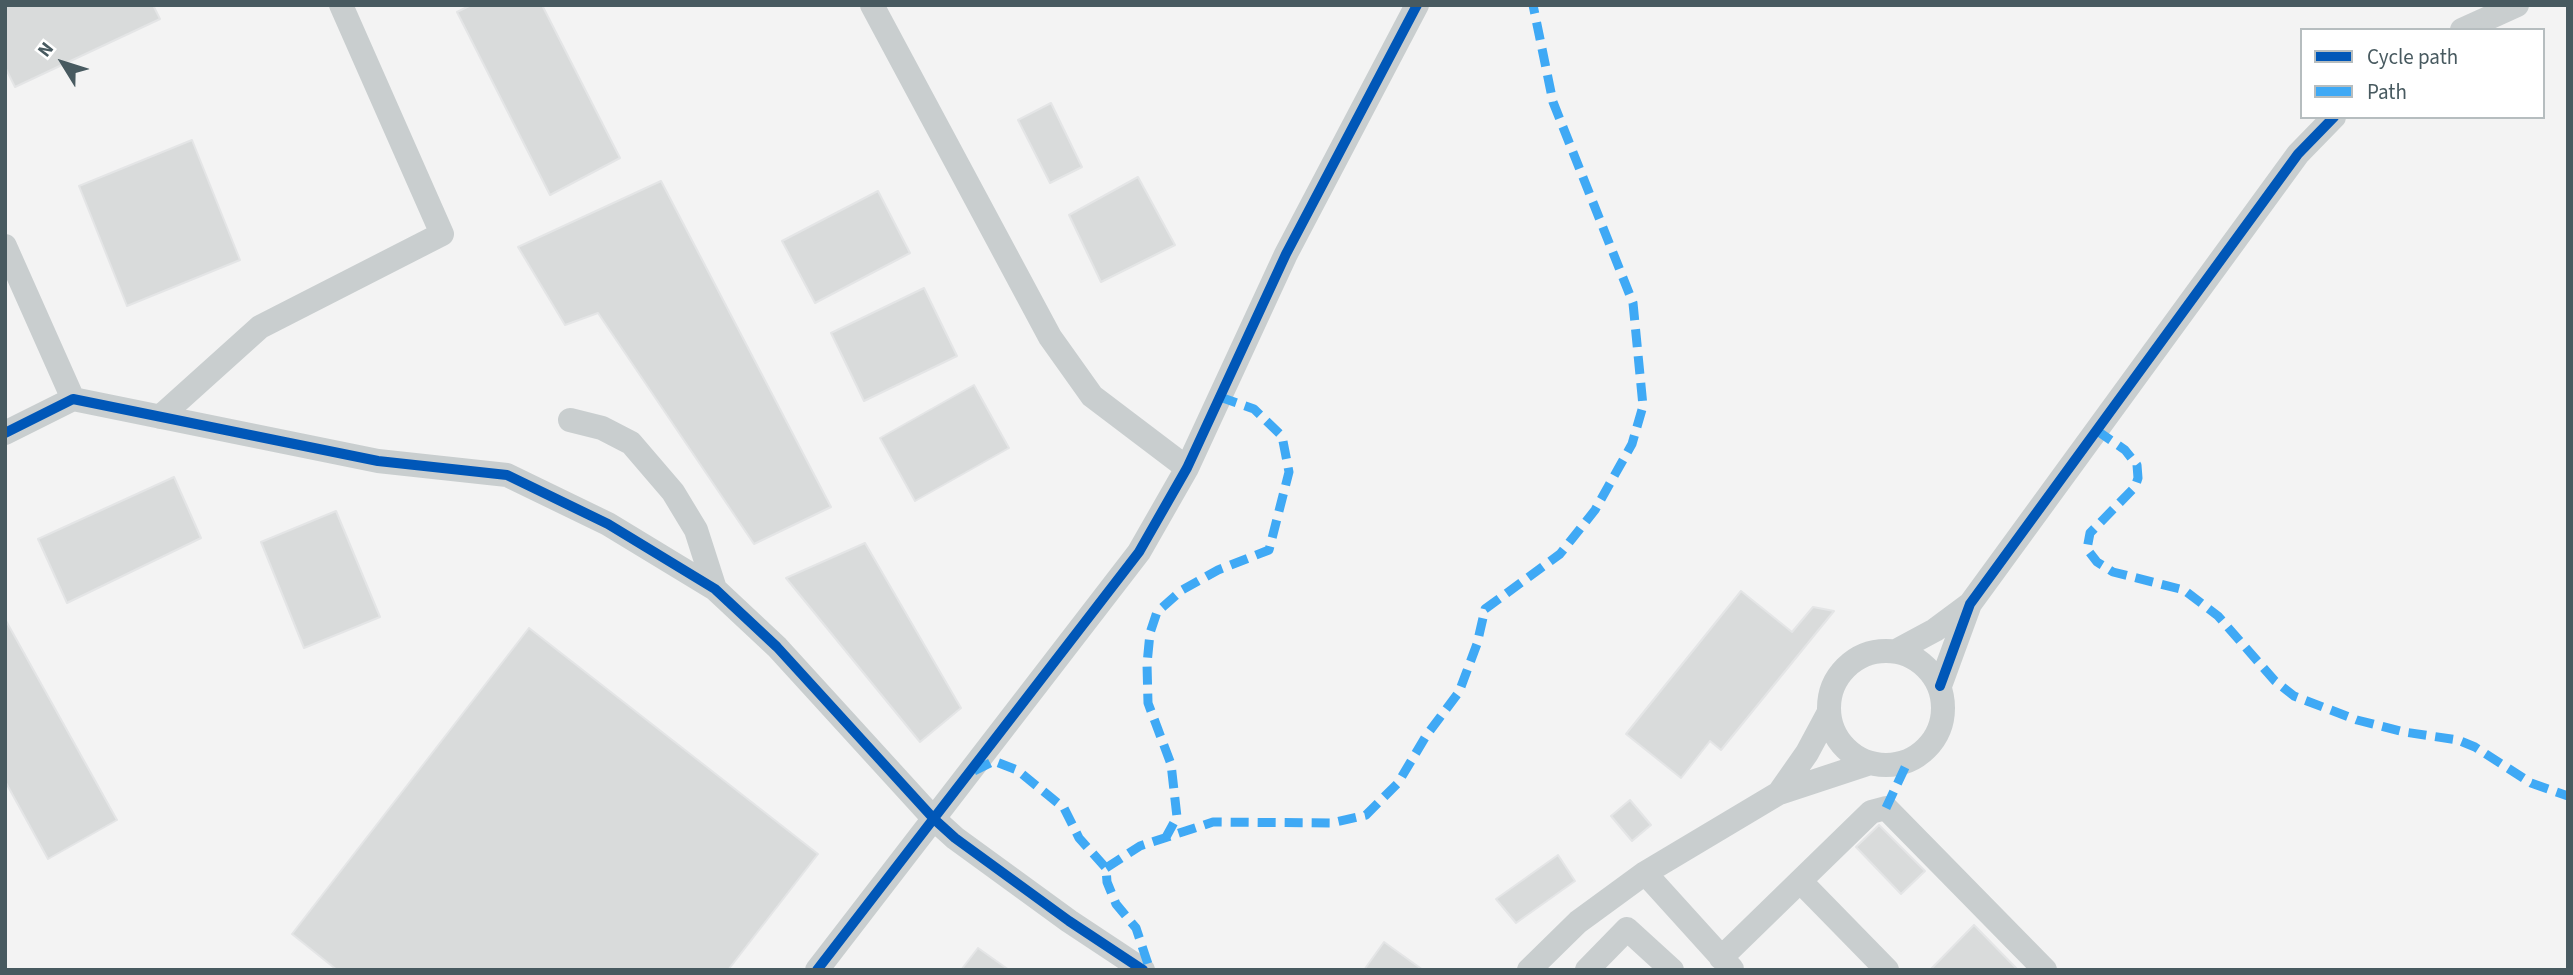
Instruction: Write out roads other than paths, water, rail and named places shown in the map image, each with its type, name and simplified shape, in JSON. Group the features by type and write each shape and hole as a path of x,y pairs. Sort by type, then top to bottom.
{"street":[{"path":"160,417 260,327 442,234 341,5"},
{"path":"872,5 1050,337 1092,397 1187,468"},
{"path":"817,970 1139,552 1187,468 1286,254 1417,5"},
{"path":"2466,28 2517,5"},
{"path":"1940,686 1970,604 2298,154 2332,119"},
{"path":"5,246 73,399"},
{"path":"5,433 73,399 378,461 507,475 608,524 715,589 777,647 934,818 1069,921 1143,970"},
{"path":"570,420 602,428 631,443 656,472 673,492 696,530 715,589"},
{"path":"1896,651 1935,630 1970,604"},
{"path":"1779,793 1807,753 1829,712 1832,692 1841,673 1856,659 1876,652 1896,651 1914,657 1929,670 1940,686 1944,708 1940,729 1927,748 1908,761 1889,765 1870,763 1846,749 1832,725 1829,712"},
{"path":"1529,970 1578,922 1645,873 1779,793 1870,763"},
{"path":"1645,873 1727,964 1801,882 1871,813 1886,808 2045,970"},
{"path":"1801,882 1887,970"},
{"path":"1587,970 1627,929 1672,970"}]}
